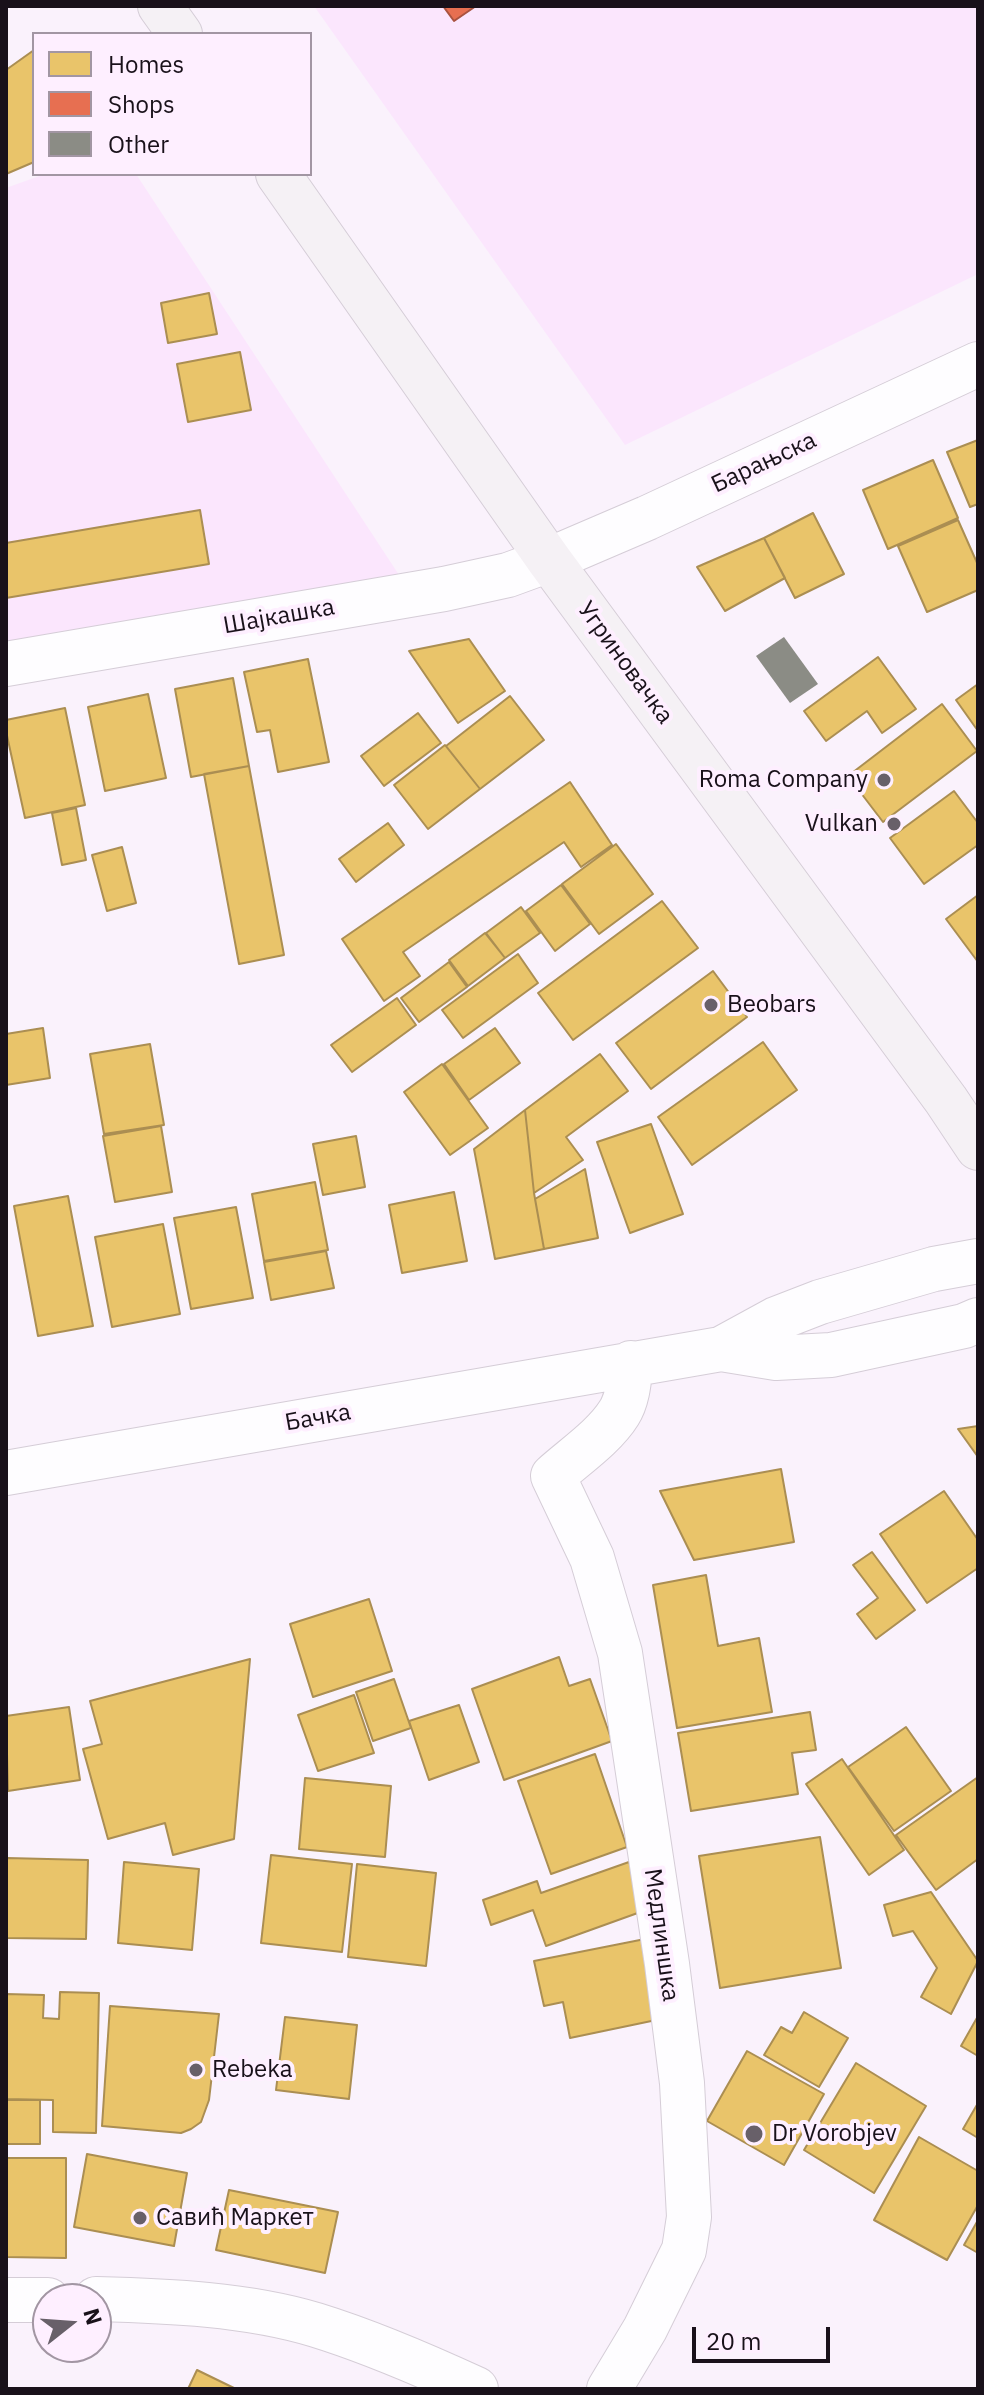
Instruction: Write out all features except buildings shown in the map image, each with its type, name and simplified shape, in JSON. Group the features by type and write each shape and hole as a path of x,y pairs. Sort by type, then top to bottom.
{"main road":[{"path":"160,6 179,32"},
{"name":"Угриновачка","path":"279,176 549,560 946,1100 978,1148"}],"street":[{"name":"Барањска","path":"549,560 647,518 978,364"},
{"name":"Шајкашка","path":"6,664 444,589 508,575 549,560"},
{"name":"Бачка","path":"721,1349 776,1319 820,1302 934,1269 978,1261"},
{"name":"Бачка","path":"6,1473 721,1349 776,1358 831,1355 964,1326 978,1320"},
{"name":"Медлиншка","path":"609,2389 645,2329 684,2250 689,2217 682,2083 620,1653 592,1558 553,1476 608,1427 620,1412 628,1390 631,1363"},
{"path":"6,2300 32,2300"},
{"path":"112,2300 256,2312 315,2325 424,2365 476,2389"}],"shaded area":[{"path":"314,6 978,6 978,274 625,445"},
{"path":"39,176 137,176 401,578 6,650 6,188"}],"place":[{"name":"Roma Company","path":"884,780"},
{"name":"Vulkan","path":"894,824"},
{"name":"Beobars","path":"711,1005"},
{"name":"Rebeka","path":"196,2070"},
{"name":"Dr Vorobjev","path":"754,2134"},
{"name":"Савић Маркет","path":"140,2218"}]}
